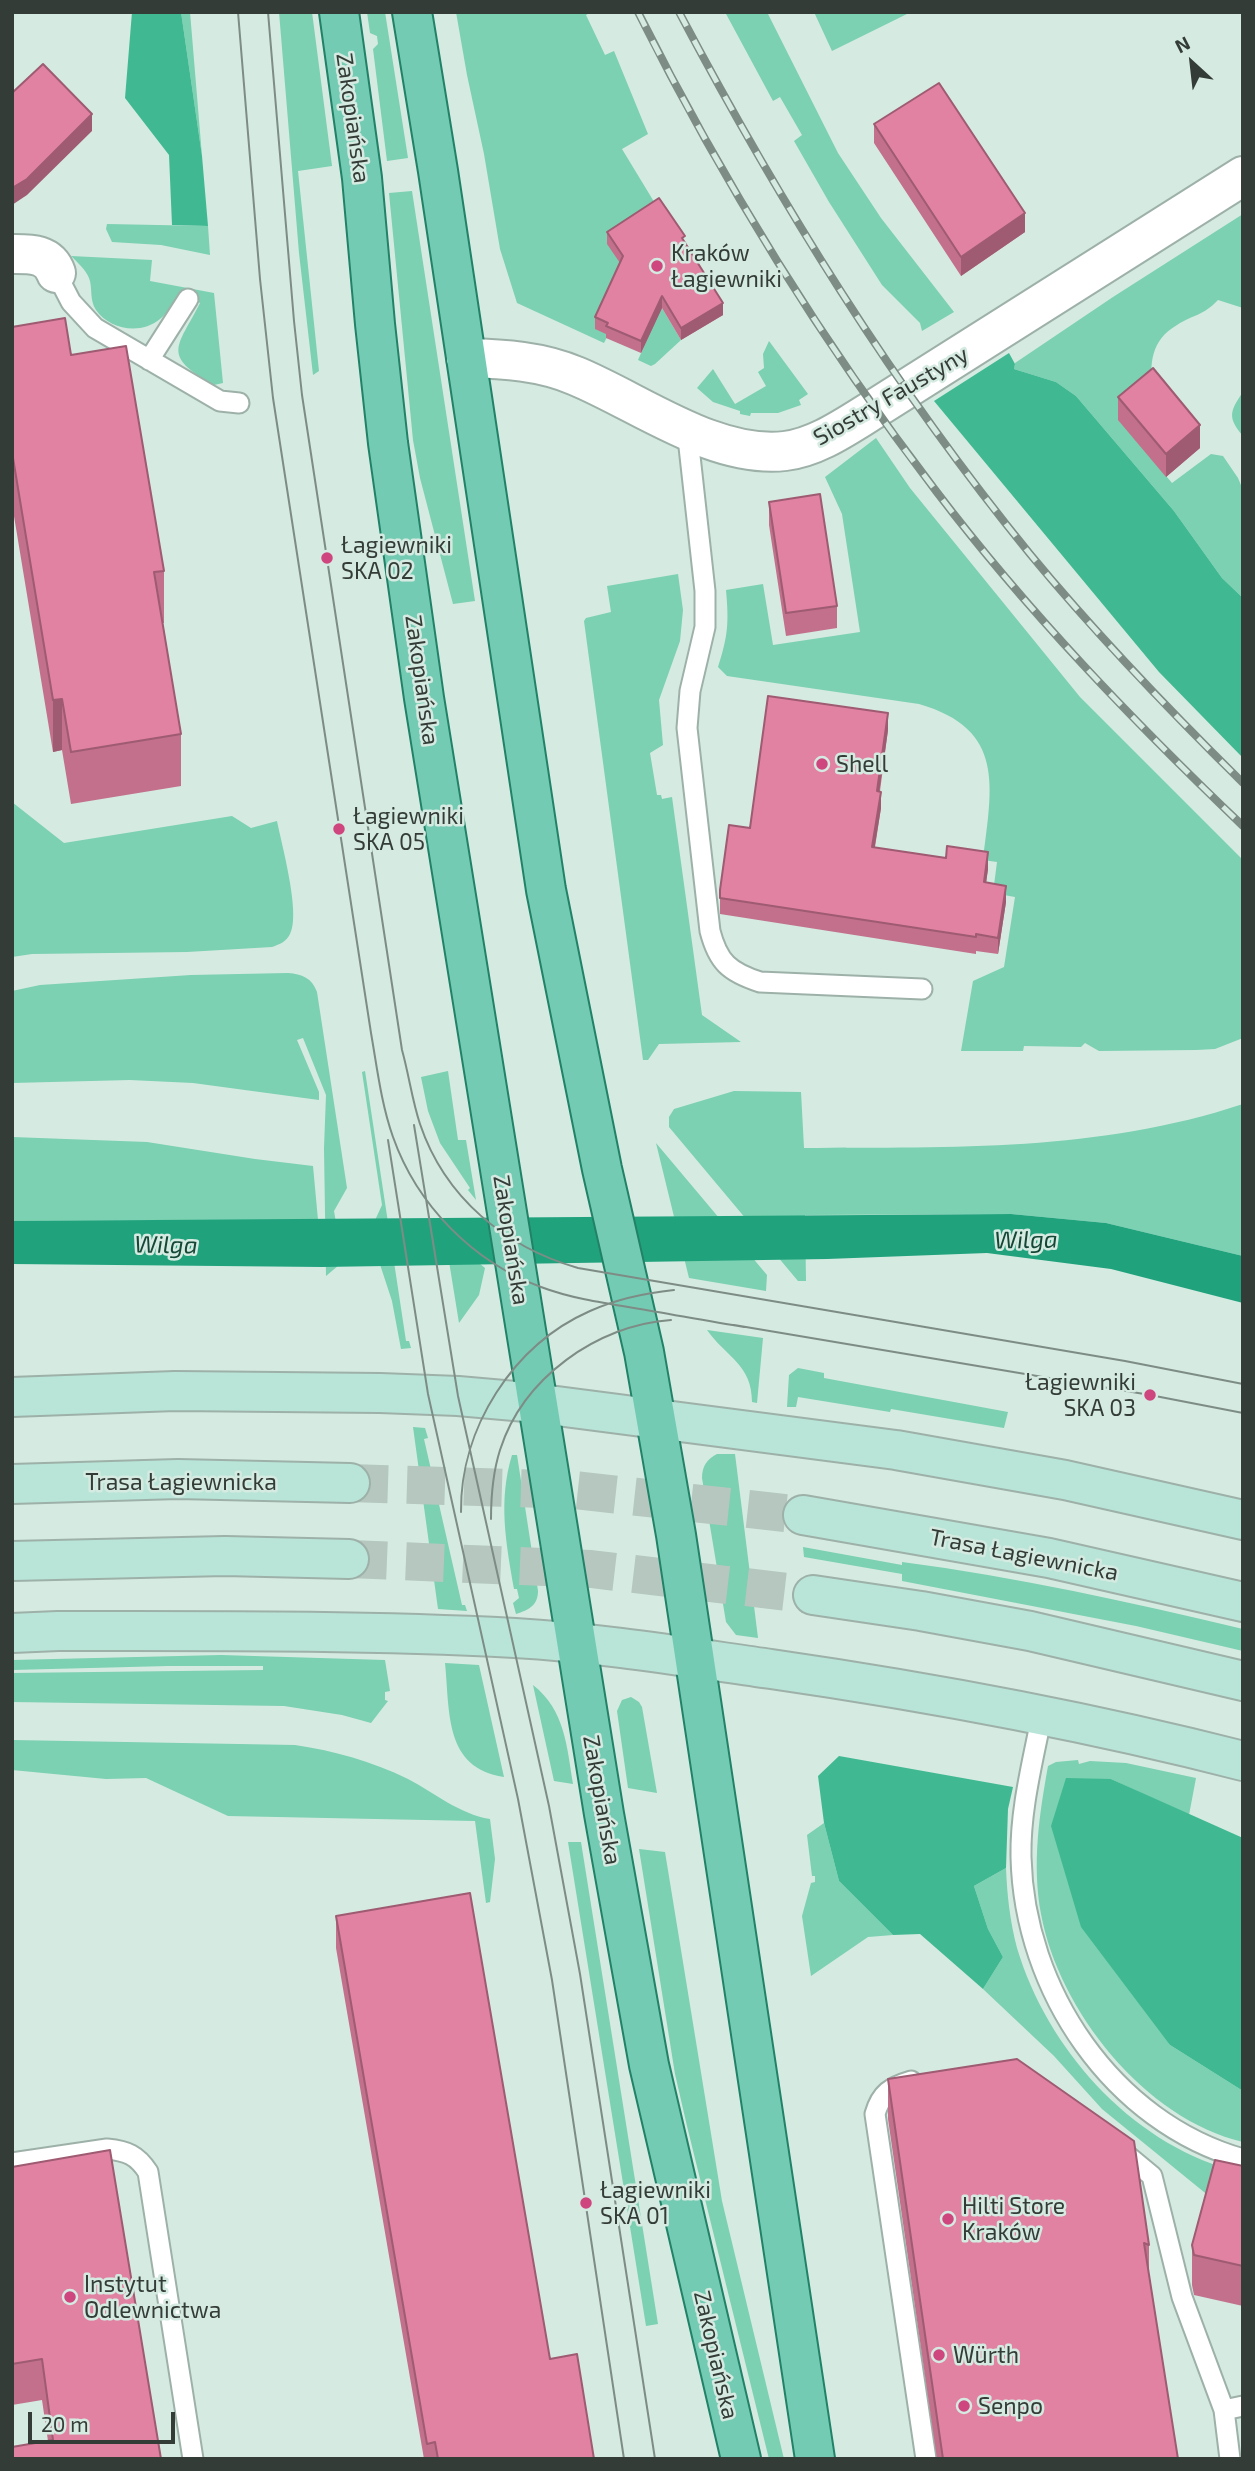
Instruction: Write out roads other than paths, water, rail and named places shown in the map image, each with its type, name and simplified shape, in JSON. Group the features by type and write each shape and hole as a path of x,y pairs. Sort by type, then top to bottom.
{"main road":[{"name":"Zakopiańska","path":"339,12 362,178 374,324 388,443 426,711 576,1643 649,2065 741,2459"},
{"path":"412,12 546,890 569,1016 638,1325 696,1658 815,2459"},
{"path":"12,1397 175,1391 380,1393 537,1403 655,1417 975,1463 1113,1490 1243,1520"},
{"name":"Trasa Łagiewnicka","path":"12,1484 178,1479 350,1483"},
{"name":"Trasa Łagiewnicka","path":"803,1515 1049,1558 1243,1602"},
{"path":"12,1561 225,1556 349,1559"},
{"path":"813,1595 1030,1631 1243,1681"},
{"path":"12,1633 378,1633 576,1643 915,1691 1042,1714 1243,1761"}],"street":[{"name":"Siostry Faustyny","path":"466,358 524,362 554,368 607,390 656,416 736,448 785,451 817,441 876,408 1243,176"},
{"path":"12,254 42,256 53,265 56,273"}],"lane":[{"path":"56,273 71,302 95,328 220,401 239,403"},
{"path":"149,360 188,299"},
{"path":"687,429 705,591 705,627 690,691 687,728 710,931 715,949 723,962 742,976 760,982 922,989"},
{"path":"1042,1714 1025,1803 1021,1854 1024,1902 1051,1988 1076,2032 1097,2061 1142,2105 1189,2139 1243,2159"},
{"path":"925,2079 897,2085 885,2092 875,2114 926,2459"},
{"path":"1098,2131 1152,2176 1182,2297 1233,2408 1230,2459"},
{"path":"12,2163 107,2149 133,2154 148,2172 193,2459"}],"water":[{"name":"Wilga","path":"1011,1214 1106,1223 1243,1256 1243,1303 1111,1269 987,1253 827,1259 322,1267 12,1264 12,1221"}],"tunnel":[{"path":"350,1483 574,1490 803,1515"},
{"path":"349,1559 591,1569 813,1595"}],"tram line":[{"path":"238,12 260,279 273,398 371,1033 382,1098 393,1137 403,1162 432,1208 471,1246 516,1276 575,1297 744,1327"},
{"path":"268,12 302,395 402,1050 420,1124 445,1175 462,1197 503,1233 551,1259 578,1268 1125,1361 1243,1384"},
{"path":"414,1125 458,1396 549,1806 580,1974 655,2459"},
{"path":"388,1140 428,1394 518,1799 552,1980 624,2459"},
{"path":"461,1512 463,1481 481,1420 515,1367 537,1345 562,1326 590,1311 631,1297 674,1290"},
{"path":"491,1519 493,1484 500,1450 511,1424 526,1400 566,1360 590,1344 616,1332 671,1320"},
{"path":"734,1325 1243,1413"}],"railway":[{"path":"638,12 739,198 814,318 894,435 971,536 1045,623 1122,706 1243,826"},
{"path":"679,12 798,223 885,359 932,425 1055,584 1134,671 1243,783"}],"place":[{"name":"Kraków Łagiewniki","path":"657,266"},
{"name":"Łagiewniki SKA 02","path":"327,558"},
{"name":"Shell","path":"822,764"},
{"name":"Łagiewniki SKA 05","path":"339,829"},
{"name":"Łagiewniki SKA 03","path":"1150,1395"},
{"name":"Łagiewniki SKA 01","path":"586,2203"},
{"name":"Hilti Store Kraków","path":"948,2219"},
{"name":"Instytut Odlewnictwa","path":"70,2297"},
{"name":"Würth","path":"939,2355"},
{"name":"Senpo","path":"964,2406"}]}
